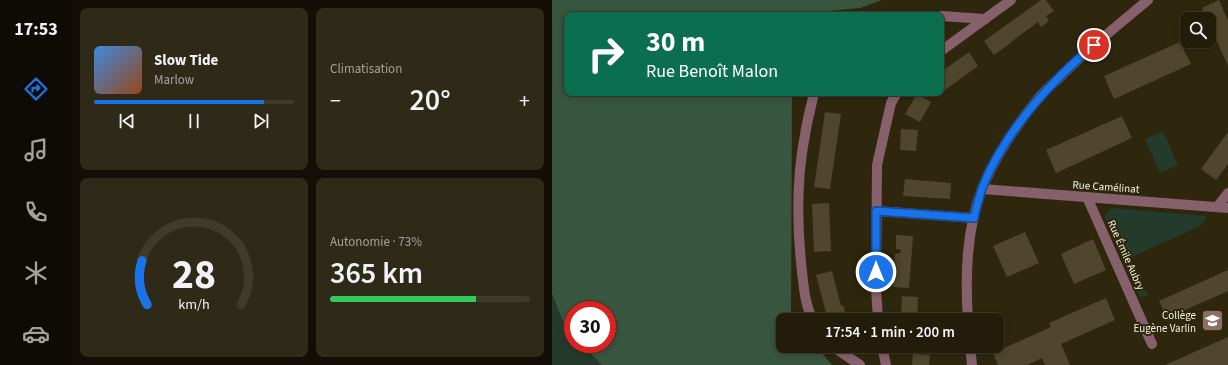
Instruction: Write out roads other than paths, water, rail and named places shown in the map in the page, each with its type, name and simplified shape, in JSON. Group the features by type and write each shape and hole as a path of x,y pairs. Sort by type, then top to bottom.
{"street":[{"path":"944,49 1011,0"},
{"path":"967,313 966,297 967,255 974,218 982,189 1003,146 1038,98 1073,63 1148,0"},
{"path":"944,16 985,19"},
{"path":"809,313 800,257 798,208 804,142 813,96"},
{"path":"878,313 876,288 877,165 891,103 895,96"},
{"name":"Rue Camélinat","path":"982,189 1228,208"},
{"path":"1217,207 1228,193"},
{"name":"Rue Émile Aubry","path":"1087,197 1152,344"},
{"path":"876,211 974,218"},
{"path":"842,353 860,365"},
{"path":"883,353 886,365"},
{"path":"971,353 972,365"}],"place":[{"name":"Collège Eugène Varlin","path":"1212,321"}]}
